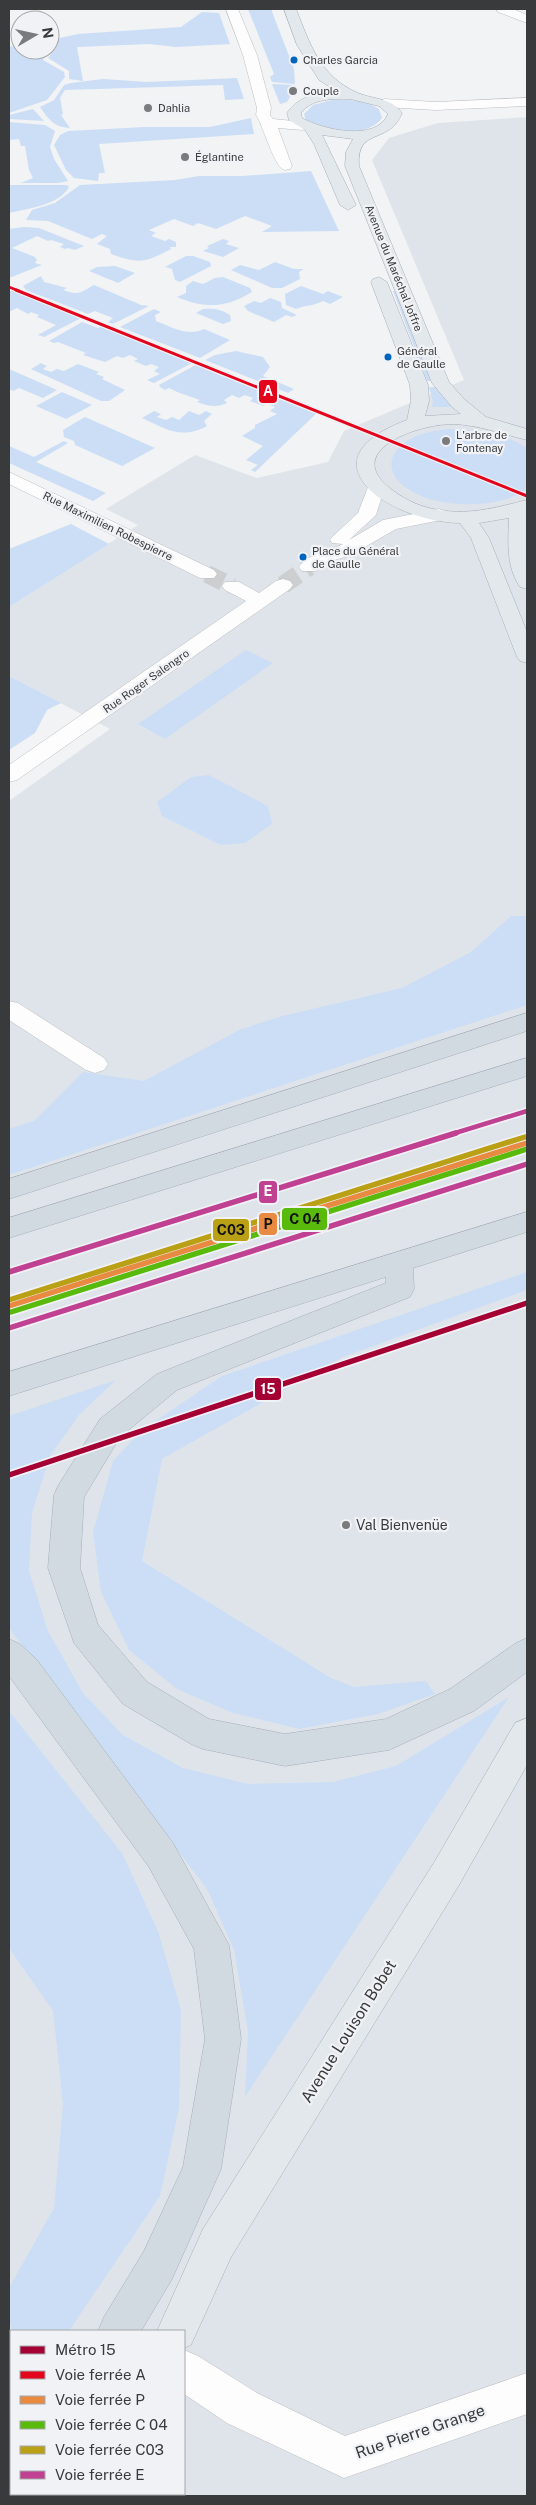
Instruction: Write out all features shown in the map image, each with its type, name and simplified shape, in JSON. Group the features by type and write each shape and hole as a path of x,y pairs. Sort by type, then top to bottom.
{"highway":[{"path":"9,1190 527,1022"},
{"path":"9,1228 527,1067"},
{"path":"9,1384 399,1264 527,1222"},
{"path":"399,1264 400,1289 168,1382 110,1428 69,1495 64,1568 85,1633 135,1692 203,1733 285,1750 389,1734 462,1700 527,1653"},
{"path":"9,1654 26,1672 161,1855 211,1945 223,2039 202,2169 158,2265 119,2330"}],"main road":[{"path":"290,9 304,46 326,80 354,96"},
{"path":"298,108 308,90 304,46"},
{"path":"298,108 326,96 354,96 384,102 395,113 394,119 389,125 366,133 335,135 307,128"},
{"name":"Avenue du Maréchal Joffre","path":"298,108 296,120 307,128 322,144 354,216"},
{"name":"Avenue du Maréchal Joffre","path":"366,133 356,144 351,155 352,166 441,383 458,403 479,420"},
{"name":"Avenue du Maréchal Joffre","path":"373,265 419,385 420,402 416,424"},
{"path":"527,434 500,424 479,420 447,419 416,424 393,432 374,445 368,455 366,465 368,476 376,486 401,504 439,515 465,517 493,515 523,508 518,557 527,584"},
{"path":"465,517 480,538 527,657"},
{"name":"Avenue Louison Bobet","path":"177,2330 217,2243 446,1872 527,1734"}],"street":[{"path":"232,9 250,55 264,108 263,114 269,123 285,166"},
{"path":"502,9 527,19"},
{"path":"384,102 436,106 527,102"},
{"path":"264,108 298,108"},
{"path":"389,125 434,114 527,108"},
{"path":"269,123 307,128"},
{"name":"Rue Maximilien Robespierre","path":"9,477 206,574"},
{"path":"376,486 368,515 333,544 317,562 344,551 390,524 439,515"},
{"path":"232,586 260,601"},
{"name":"Rue Roger Salengro","path":"9,775 283,586"},
{"path":"9,1009 95,1064"},
{"name":"Rue Pierre Grange","path":"185,2371 242,2408 344,2457 527,2394"}],"shaded area":[{"path":"248,9 271,9 294,69 295,84 272,82 270,77 274,74"},
{"path":"202,12 219,13 230,44 176,47 149,44 77,47 83,81 69,79 69,71 51,60 60,60 60,38 78,34 181,27"},
{"path":"9,47 10,60 43,60 64,72 65,77 47,100 9,113"},
{"path":"237,78 244,99 225,100 223,85 65,90 60,98 63,114 61,115 70,128 52,122 40,107 54,100 64,85 71,83 103,79 147,82"},
{"path":"272,84 295,85 295,87 289,90 293,92 287,102 280,104"},
{"path":"332,100 350,100 368,104 379,109 382,118 375,125 357,131 335,130 306,120 304,114 313,105"},
{"path":"33,109 44,121 9,119 9,115"},
{"path":"527,117 527,2496 9,2496 9,801 110,729 9,676 9,607 138,525 106,509 195,455 257,478 328,462 344,431 464,380 372,160 389,138 438,123"},
{"path":"251,118 254,134 99,144 105,173 99,173 98,181 74,178 66,170 54,145 60,135 68,131 145,127 210,127"},
{"path":"9,122 45,125 55,131 50,147 54,159 68,181 58,183 21,183 33,178 29,170 25,146 21,146 19,139 9,140"},
{"path":"311,171 339,231 262,232 272,226 245,216 216,229 198,223 193,226 174,219 149,230 156,233 151,236 165,241 169,239 176,242 176,247 170,247 171,249 154,257 136,261 111,254 110,249 97,244 107,236 102,234 92,239 48,221 26,220 32,210 55,203 80,185 175,180 199,176 242,176"},
{"path":"9,185 67,185 69,187 65,193 51,202 9,213"},
{"path":"39,228 84,246 75,250 65,249 60,247 64,244 51,240 48,241 37,236 12,248 35,257 37,260 35,263 42,265 9,278 9,229"},
{"path":"223,239 229,241 226,244 239,248 223,257 203,251 209,248 207,246"},
{"path":"186,256 193,256 210,262 211,266 180,282 175,280 172,269 165,267"},
{"path":"275,262 294,269 304,269 299,272 300,279 282,288 272,288 231,270 240,265 259,270"},
{"path":"115,266 135,273 118,283 89,271 97,267"},
{"path":"41,276 44,282 67,288 63,290 69,292 78,293 94,285 141,305 149,306 113,324 108,322 113,318 95,311 88,314 26,290 23,286"},
{"path":"223,277 250,288 252,292 233,301 215,305 197,304 177,297 186,293 186,286 193,281 203,284 215,278"},
{"path":"301,286 323,294 328,291 343,297 330,304 323,301 296,309 286,305 285,294"},
{"path":"21,290 85,316 44,337 38,335 56,325 37,317 39,315 31,312 28,314 17,308 9,312 9,291"},
{"path":"393,291 398,291 433,381 427,381"},
{"path":"270,298 281,302 282,308 297,315 292,317 286,315 274,322 248,311 244,306 254,301 261,303"},
{"path":"154,309 161,312 155,315 156,321 168,326 186,332 204,329 230,340 200,358 120,327"},
{"path":"203,309 223,311 230,315 231,321 223,324 196,313"},
{"path":"82,322 98,328 105,324 196,361 154,383 147,380 160,374 154,371 159,367 151,364 146,366 134,361 138,359 130,355 123,358 117,356 105,362 83,355 86,353 58,342 49,341"},
{"path":"236,351 263,357 270,367 263,376 294,389 288,393 205,360 215,355"},
{"path":"201,362 320,410 255,472 251,470 258,465 246,460 263,446 242,436 255,428 255,425 277,414 270,411 275,407 267,404 263,406 250,401 253,398 245,395 239,398 232,395 224,400 227,403 220,406 208,405 197,402 200,400 169,388 165,390 159,385"},
{"path":"41,363 47,366 43,369 51,372 57,369 64,371 78,364 99,372 96,374 104,377 102,379 125,390 109,401 101,401 31,369"},
{"path":"9,369 57,390 43,398 19,388 13,391 9,389"},
{"path":"429,387 436,387 452,407 432,407 433,402"},
{"path":"62,392 92,405 66,419 36,406"},
{"path":"154,411 161,414 157,417 166,420 172,417 179,420 189,411 199,415 206,411 212,414 204,421 207,426 198,430 181,433 166,429 142,418"},
{"path":"85,417 155,448 122,466 75,445 74,441 64,437 63,430"},
{"path":"447,429 498,435 527,448 527,488 514,496 499,501 459,504 429,499 402,485 392,470 393,456 398,449 405,442 418,435"},
{"path":"64,441 68,443 36,462 106,493 93,501 9,463 9,446 34,457"},
{"path":"71,524 109,544 9,607 9,549"},
{"path":"246,650 273,663 165,739 138,724"},
{"path":"9,676 61,703 47,710 35,733 9,750"},
{"path":"209,775 268,806 272,824 245,843 221,845 162,816 157,802 191,777"},
{"path":"511,916 527,916 527,1005 9,1175 9,1129 34,1121 83,1072 144,1081 239,1030 282,1016 402,988 471,952"},
{"path":"527,1272 527,1290 343,1357 162,1459 142,1561 331,1678 354,1687 426,1681 435,1694 378,1714 299,1729 233,1713 177,1689 129,1650 101,1592 93,1532 113,1461 142,1430 222,1376"},
{"path":"116,1380 79,1415 50,1456 32,1513 29,1571 48,1631 83,1693 123,1735 183,1768 248,1784 333,1782 396,1766 509,1697 245,2097 248,2032 234,1950 207,1889 9,1628 9,1416"},
{"path":"9,1711 122,1853 158,1931 181,2010 179,2108 160,2196 70,2330 12,2330 9,2320 9,2288 54,2208 63,2104 53,2011 9,1948"}],"tunnel":[{"path":"283,585 309,567"},
{"path":"207,574 232,586"}],"metro line":[{"name":"15","path":"9,1475 527,1303"}],"rail line":[{"name":"A","path":"9,287 527,496"},
{"name":"E","path":"9,1272 527,1111"},
{"name":"C03","path":"9,1300 525,1137"},
{"name":"P","path":"9,1306 527,1143"},
{"name":"E","path":"9,1328 527,1164"}],"transit line":[{"path":"11,1312 527,1149"}],"place":[{"name":"Charles Garcia","path":"294,60"},
{"name":"Couple","path":"293,91"},
{"name":"Dahlia","path":"148,108"},
{"name":"Églantine","path":"185,157"},
{"name":"Général de Gaulle","path":"388,357"},
{"name":"L'arbre de Fontenay","path":"446,441"},
{"name":"Place du Général de Gaulle","path":"303,557"},
{"name":"Val Bienvenüe","path":"346,1525"}]}
